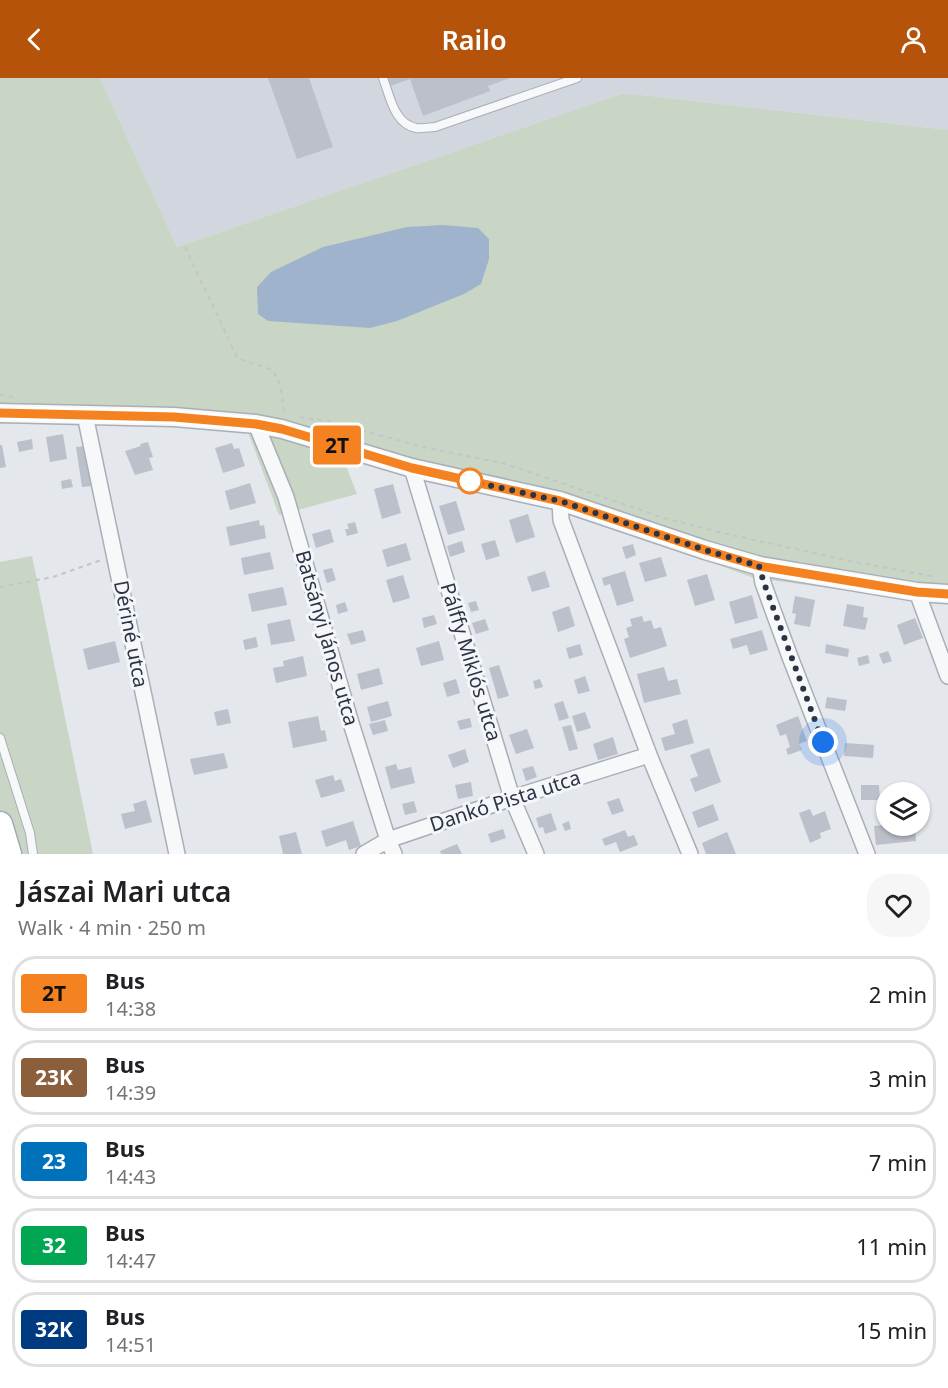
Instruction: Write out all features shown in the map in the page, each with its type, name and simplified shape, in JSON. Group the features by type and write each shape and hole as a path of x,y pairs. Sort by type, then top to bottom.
{"main road":[{"path":"0,824 9,854"}],"street":[{"path":"0,414 174,417 256,424 282,429 412,468 560,501 759,566 917,592 948,594"},
{"name":"Dériné utca","path":"85,415 177,854"},
{"name":"Batsányi János utca","path":"256,424 286,497 350,720 391,847"},
{"name":"Pálffy Miklós utca","path":"412,468 512,798 536,854"},
{"path":"560,501 561,520 649,755 690,854"},
{"path":"759,566 790,657 867,854"},
{"path":"917,592 948,676"},
{"name":"Dankó Pista utca","path":"364,854 391,847 512,798 649,755"}],"lane":[{"path":"383,78 396,114 404,123 417,128 435,126 577,78"},
{"path":"0,738 30,833 33,854"}],"path":[{"path":"185,248 237,357 271,370 276,376 282,393 284,414 282,429"},
{"path":"0,586 53,577 115,555"}],"shaded area":[{"path":"100,78 948,78 948,130 624,93 177,247"}],"green space":[{"path":"0,78 100,78 177,247 624,93 948,130 948,604 754,578 575,513 341,453 357,494 279,515 248,432 186,427 183,422 102,418 0,424"},
{"path":"32,556 93,854 0,854 0,562"}],"water":[{"path":"443,225 478,228 489,239 489,259 481,284 464,294 397,321 370,328 268,321 258,314 257,287 271,272 323,247 407,227"}],"building":[{"path":"268,78 309,78 333,147 297,159"},
{"path":"387,78 510,78 488,86 490,91 423,116 410,79 390,86"},
{"path":"63,434 67,459 50,462 46,437"},
{"path":"32,439 33,449 19,452 17,442"},
{"path":"148,442 153,457 149,458 153,470 135,475 125,451"},
{"path":"232,443 234,449 239,448 245,466 223,473 215,448"},
{"path":"0,445 2,445 6,467 0,468"},
{"path":"86,446 93,486 82,487 76,447"},
{"path":"71,479 73,487 62,489 61,481"},
{"path":"250,483 256,503 230,510 225,491"},
{"path":"393,484 401,513 382,519 374,489"},
{"path":"456,501 465,530 448,535 439,506"},
{"path":"528,514 535,537 516,543 509,520"},
{"path":"259,520 260,526 264,525 266,538 230,546 226,527"},
{"path":"355,522 358,533 347,536 345,529 349,529 347,524"},
{"path":"330,529 334,542 316,548 312,534"},
{"path":"495,540 500,556 486,560 481,544"},
{"path":"462,541 465,552 450,557 447,546"},
{"path":"406,543 411,560 387,567 382,550"},
{"path":"633,544 636,555 626,559 622,547"},
{"path":"270,552 274,569 244,575 241,558"},
{"path":"661,557 667,576 645,582 639,563"},
{"path":"332,568 336,580 327,583 323,570"},
{"path":"545,571 550,587 532,592 527,577"},
{"path":"625,571 634,601 617,606 610,584 604,586 602,578"},
{"path":"707,574 715,600 695,606 687,580"},
{"path":"403,575 410,598 393,603 386,580"},
{"path":"283,587 287,605 252,612 248,594"},
{"path":"752,595 758,618 735,624 729,602"},
{"path":"795,596 815,600 810,627 794,624 796,614 792,613"},
{"path":"476,601 479,610 471,612 468,603"},
{"path":"345,602 348,611 338,614 336,605"},
{"path":"847,604 864,607 863,617 868,618 865,630 843,626"},
{"path":"569,606 575,626 558,632 552,612"},
{"path":"434,615 437,624 424,628 422,618"},
{"path":"642,616 644,622 651,620 654,629 661,627 667,646 630,658 624,639 629,637 626,628 632,626 630,619"},
{"path":"915,618 923,638 904,645 897,625"},
{"path":"290,619 295,641 271,645 267,624"},
{"path":"485,619 489,630 476,634 472,623"},
{"path":"363,630 366,641 351,645 347,634"},
{"path":"762,630 768,650 750,655 747,645 733,649 730,639"},
{"path":"256,637 258,647 245,650 243,640"},
{"path":"115,641 120,662 88,670 83,649"},
{"path":"439,641 444,660 421,666 416,648"},
{"path":"580,644 583,655 569,659 566,648"},
{"path":"826,644 849,649 848,657 825,653"},
{"path":"888,651 892,661 883,664 879,654"},
{"path":"868,655 870,663 859,666 857,658"},
{"path":"303,656 307,676 276,683 273,668 284,666 283,661"},
{"path":"499,665 509,696 498,699 489,668"},
{"path":"664,667 668,681 677,679 681,694 644,703 637,674"},
{"path":"379,668 383,684 361,690 357,674"},
{"path":"585,676 590,691 578,694 574,680"},
{"path":"456,679 460,693 447,697 443,683"},
{"path":"540,679 543,687 535,689 533,681"},
{"path":"827,697 847,700 845,711 825,708"},
{"path":"388,701 392,716 371,722 367,707"},
{"path":"563,701 569,718 559,721 554,704"},
{"path":"228,709 231,723 217,726 214,712"},
{"path":"585,712 591,728 577,732 572,716"},
{"path":"318,716 321,731 325,730 327,741 293,748 288,722"},
{"path":"798,716 807,741 799,744 802,750 788,755 786,749 790,747 786,734 780,736 776,725"},
{"path":"470,718 472,727 460,730 457,721"},
{"path":"687,719 694,743 665,751 661,738 675,734 672,724"},
{"path":"385,720 388,731 373,735 369,724"},
{"path":"571,725 578,749 569,751 562,727"},
{"path":"527,729 534,748 516,754 509,735"},
{"path":"613,737 618,754 598,760 593,744"},
{"path":"845,743 874,745 873,758 844,756"},
{"path":"709,748 721,782 695,792 690,779 698,776 690,755"},
{"path":"465,749 469,762 453,768 448,755"},
{"path":"224,753 228,768 194,775 190,759"},
{"path":"396,764 398,770 411,767 415,783 391,789 385,767"},
{"path":"533,766 537,777 526,781 522,769"},
{"path":"333,775 335,781 341,779 345,791 321,798 315,780"},
{"path":"471,782 473,796 458,799 455,785"},
{"path":"861,785 876,785 876,800 861,800"},
{"path":"619,798 624,811 612,815 607,802"},
{"path":"146,800 152,822 125,829 121,814 135,811 133,804"},
{"path":"414,801 417,812 405,815 402,804"},
{"path":"713,804 719,820 698,828 692,812"},
{"path":"810,809 813,816 825,811 831,829 820,833 821,838 810,843 799,813"},
{"path":"551,813 557,830 545,834 543,827 539,828 536,818"},
{"path":"353,821 361,846 349,850 346,840 326,847 321,831"},
{"path":"569,821 571,829 565,831 562,824"},
{"path":"874,826 876,826 876,836 916,836 916,841 876,845"},
{"path":"503,829 506,838 491,843 488,834"},
{"path":"625,830 628,837 634,835 638,845 620,852 616,842 605,846 602,839"},
{"path":"296,832 302,854 283,854 279,836"},
{"path":"727,832 736,854 706,854 702,843"},
{"path":"457,844 462,854 441,854 440,851"}],"bus line":[{"name":"2T","path":"0,413 174,417 256,424 282,429 412,468 560,501 759,566 917,592 948,594"}],"route":[{"path":"470,481 560,501 759,566 790,657 823,742"}]}
